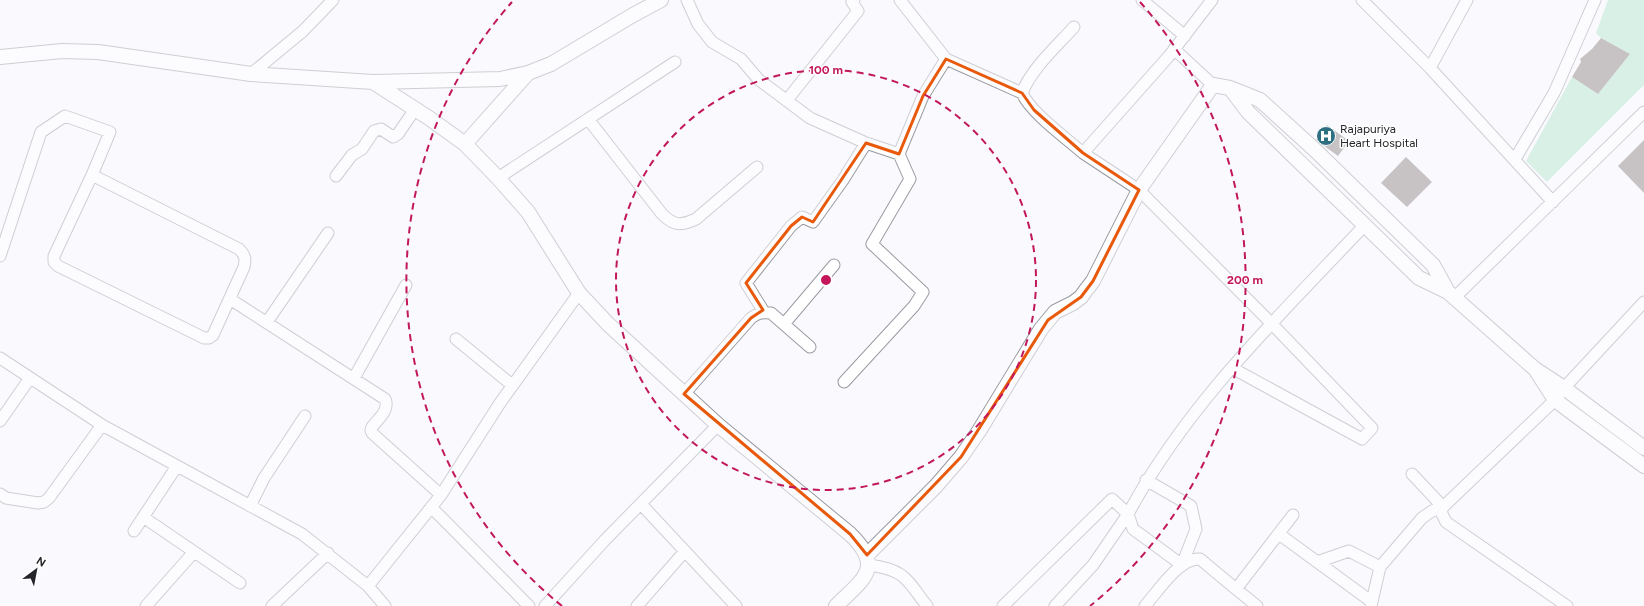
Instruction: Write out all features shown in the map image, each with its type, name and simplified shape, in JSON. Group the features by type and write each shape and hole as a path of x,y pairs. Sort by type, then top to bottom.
{"street":[{"path":"251,74 303,31 333,0"},
{"path":"0,57 62,51 98,52 251,74 373,82 500,79 528,73 551,64 661,0"},
{"path":"687,0 698,24 712,42 741,59 759,80 810,118 866,143 899,154"},
{"path":"787,100 858,11 852,2 854,0"},
{"path":"900,0 946,59 1022,93 1026,101 1034,110 1083,153 1139,190 1272,324 1372,428 1362,439 1232,368"},
{"path":"1142,0 1185,36"},
{"path":"1083,153 1185,36 1212,0"},
{"path":"1362,0 1430,68 1553,202"},
{"path":"1430,68 1467,0"},
{"path":"1515,159 1554,93 1595,0"},
{"path":"1022,93 1026,83 1033,74 1074,27"},
{"path":"1174,49 1214,85 1230,88 1260,100 1433,265 1451,295"},
{"path":"844,382 914,306 922,292 872,244 910,179 899,154 923,96 946,59"},
{"path":"498,178 675,62"},
{"path":"465,144 528,73"},
{"path":"373,82 465,144 528,212 579,293 608,324 718,425 861,544 868,560 866,574 836,606"},
{"path":"868,560 961,457 980,431 1041,329 1048,320 1055,312 1073,303 1084,294 1093,281 1139,190 1214,85"},
{"path":"1230,88 1248,112 1419,278 1451,295 1535,369 1564,388 1644,448"},
{"path":"336,176 352,155 362,149 374,131 381,129 393,137 398,134 415,109"},
{"path":"1451,295 1553,202 1644,112"},
{"path":"0,256 41,132 65,116 110,132 92,175 54,256 54,262 58,266 204,338 209,338 212,335 230,299 246,261 244,254 239,249 92,175"},
{"path":"588,119 662,214 669,221 678,224 686,224 696,219 757,167"},
{"path":"764,312 746,283 791,226 802,218 813,222 843,180 866,143"},
{"path":"1055,606 1092,566 1128,514 1146,480 1187,423 1232,368 1364,226"},
{"path":"267,322 328,233"},
{"path":"784,324 834,265"},
{"path":"354,378 406,285"},
{"path":"368,586 441,495 512,385 579,293"},
{"path":"230,299 385,399 387,409 372,428 372,433 441,495"},
{"path":"1279,534 1372,604 1380,566 1422,518 1432,510 1443,507 1555,400 1564,388 1644,302"},
{"path":"684,394 751,318 764,312 771,313 810,347"},
{"path":"456,339 512,385"},
{"path":"0,358 102,425 302,534 368,586 385,606"},
{"path":"1535,369 1555,400 1644,466"},
{"path":"0,421 30,378"},
{"path":"250,506 264,478 305,416"},
{"path":"0,494 6,498 38,504 44,502 49,498 102,425"},
{"path":"545,606 606,540 718,425"},
{"path":"134,531 177,466"},
{"path":"1412,474 1443,507"},
{"path":"1146,480 1191,506 1196,529 1182,565"},
{"path":"1003,606 1112,499 1128,514 1133,528 1182,565"},
{"path":"642,504 736,606"},
{"path":"431,507 529,606"},
{"path":"1443,507 1441,512 1446,522 1567,606"},
{"path":"1236,589 1293,515"},
{"path":"143,517 240,583"},
{"path":"637,606 685,551"},
{"path":"1317,562 1349,551 1380,566"},
{"path":"146,606 194,552"},
{"path":"272,606 328,553"},
{"path":"1146,606 1182,565 1193,558 1200,559 1257,606"},
{"path":"868,560 901,574 913,586 927,606"}],"highlighted area":[{"path":"946,59 1022,93 1034,110 1083,153 1139,190 1093,281 1081,297 1048,320 961,457 867,555 850,534 684,394 751,318 763,310 746,283 791,226 802,217 813,222 866,143 899,154 923,96"}],"green space":[{"path":"1608,0 1644,0 1644,85 1547,182 1526,161 1572,77 1598,94 1630,54 1601,38 1596,33"}],"building":[{"path":"1601,38 1630,54 1598,94 1572,77 1581,62 1580,59 1592,49"},
{"path":"1327,125 1349,141 1338,156 1316,140"},
{"path":"1644,140 1644,193 1618,166"},
{"path":"1406,157 1432,182 1407,207 1381,183"}],"place":[{"name":"Rajapuriya Heart Hospital","path":"1326,136"}]}
